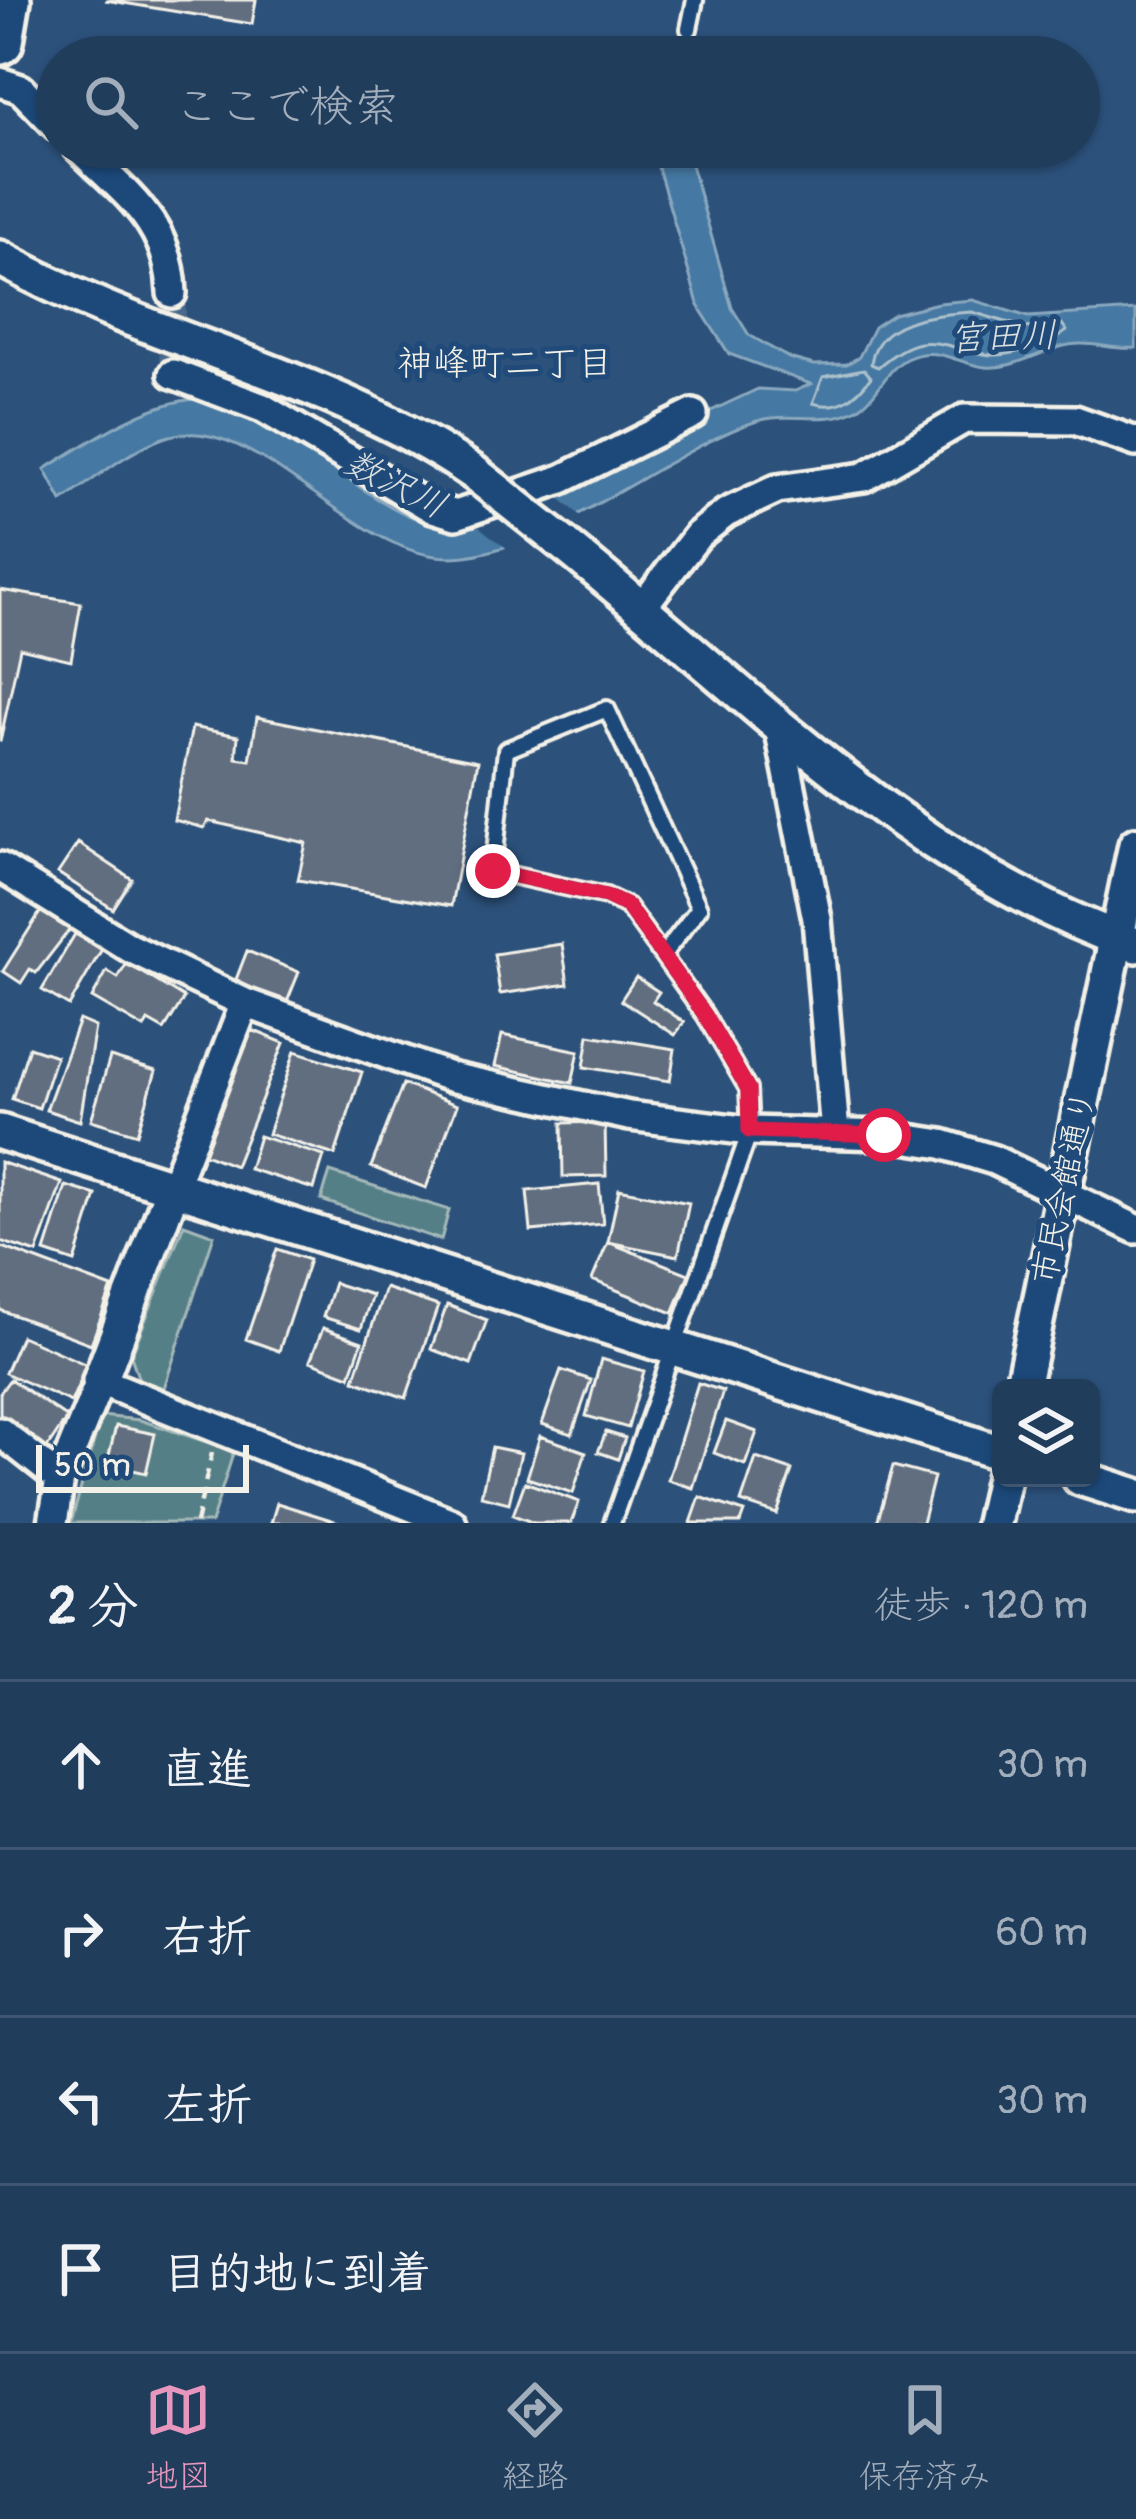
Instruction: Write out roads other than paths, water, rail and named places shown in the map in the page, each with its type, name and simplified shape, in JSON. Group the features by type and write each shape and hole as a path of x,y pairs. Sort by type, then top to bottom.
{"highway":[{"path":"0,40 7,0"}],"street":[{"path":"0,82 21,89 36,104"},
{"path":"99,168 155,225 171,257 172,293"},
{"path":"0,258 63,289 349,400 411,430 473,472 642,607 779,727 917,831 992,877 1125,941"},
{"path":"173,374 263,408 430,507 456,515 562,479 694,413"},
{"path":"642,607 698,535 726,513 777,488 864,477 964,419 1076,420 1136,442"},
{"path":"779,727 818,919 835,1133"},
{"name":"市民会館通り","path":"1024,1379 1125,941 1136,845"},
{"path":"0,867 130,948 245,1003 450,1077 629,1116 749,1131 835,1133 942,1144 994,1160 1136,1229"},
{"path":"53,1523 60,1479 245,1003"},
{"path":"0,1132 992,1450"},
{"path":"100,1381 452,1523"},
{"path":"0,1432 60,1479"},
{"path":"1100,1484 1136,1496"},
{"path":"993,1523 1001,1487"}],"lane":[{"path":"689,28 695,0"},
{"path":"612,1523 749,1131 748,1089 627,906 606,896 493,871 506,750 607,709 699,908 663,955"}],"water":[{"path":"658,168 692,168 732,308 749,335 789,358 814,365 847,364 859,357 874,327 894,314 973,300 1028,317 1136,310 1136,348 1070,345 998,367 937,354 917,355 892,370 855,410 832,417 757,421 684,454 525,540 449,557 412,551 375,534 267,461 231,443 197,434 150,444 62,501 45,469 150,410 187,400 216,402 247,412 278,430 405,514 434,524 472,523 758,389 795,391 811,384 729,354 699,307"}],"waterway":[{"name":"宮田川","path":"694,36 702,0"}],"tunnel":[{"path":"172,293 173,374"}],"district":[{"name":"神峰町二丁目","path":"505,363"}],"water label":[{"name":"数沢川","path":"396,484"}]}
